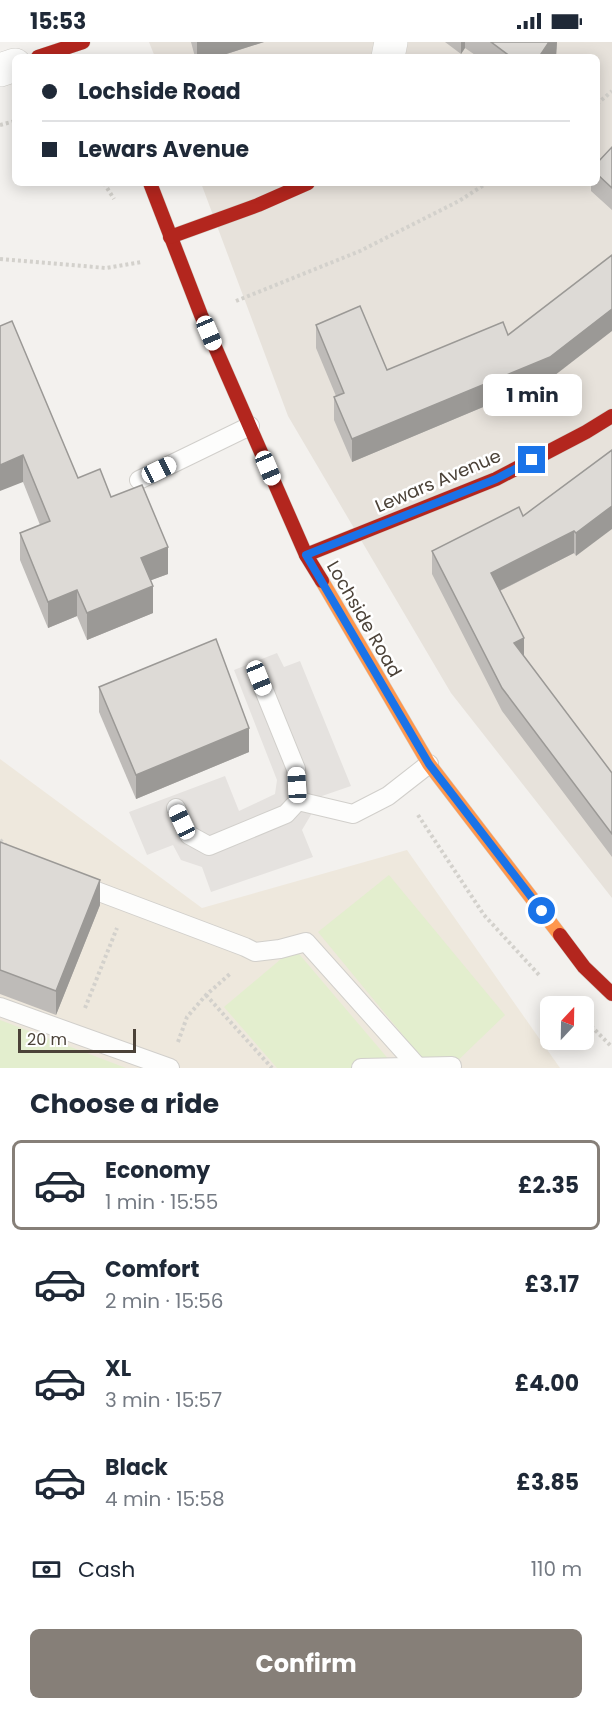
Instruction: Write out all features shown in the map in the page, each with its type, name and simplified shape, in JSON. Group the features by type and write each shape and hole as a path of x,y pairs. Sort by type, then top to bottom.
{"street":[{"path":"47,54 83,42"},
{"name":"Lochside Road","path":"151,186 201,315 306,555 429,764 584,967 612,994"},
{"path":"170,237 301,186"},
{"name":"Lewars Avenue","path":"306,555 496,479 612,416"}],"lane":[{"path":"139,480 250,426"},
{"path":"176,808 189,836 209,846 286,814 298,801 296,769 259,678"},
{"path":"298,801 353,814 388,796 429,764"},
{"path":"27,865 255,952 280,949 306,942 418,1067"},
{"path":"0,1007 169,1068"},
{"path":"361,1068 452,1066"}],"path":[{"path":"600,101 612,91"},
{"path":"201,315 360,251 459,201 483,186"},
{"path":"0,259 105,268 142,262"},
{"path":"0,840 27,865"},
{"path":"74,1034 127,903"},
{"path":"169,1068 187,1017 206,995 255,952"},
{"path":"206,995 272,1068"},
{"path":"594,1029 612,1047"}],"shaded area":[{"path":"149,42 612,42 612,898 451,693 288,416 202,186 600,186 600,54 154,54"},
{"path":"277,653 284,667 300,661 351,786 322,796 302,830 313,857 211,892 202,867 181,860 173,845 147,855 129,812 225,776 239,811 275,794 277,780 234,670"},
{"path":"0,759 202,908 407,850 540,1040 540,1050 547,1050 560,1068 0,1068"}],"green space":[{"path":"389,875 505,1015 450,1068 430,1068 318,932"},
{"path":"294,948 396,1068 277,1068 224,1007"},
{"path":"0,1020 126,1068 0,1068"}],"building":[{"path":"491,42 549,42 541,54 507,54"},
{"path":"612,147 612,188 600,177 600,160"},
{"path":"612,255 612,309 550,357 352,439 334,397 344,393 316,325 360,306 387,370 503,322 508,335"},
{"path":"12,321 78,478 100,469 111,497 142,485 168,547 141,558 153,586 87,613 77,590 48,602 20,533 50,521 23,455 0,465 0,326"},
{"path":"612,450 612,506 576,533 574,531 491,573 524,638 514,643 612,773 612,834 502,688 432,551 519,507 523,516"},
{"path":"216,639 249,728 136,775 99,687"},
{"path":"0,842 100,880 56,991 0,970"}],"traffic: slow":[{"path":"322,581 429,764 560,935"}],"traffic: jam":[{"path":"47,54 83,42"},
{"path":"151,186 201,315 306,555 322,581"},
{"path":"170,237 258,205 301,186"},
{"path":"306,555 496,479 612,416"},
{"path":"560,935 584,967 612,994"}],"route":[{"path":"532,460 496,479 306,555 429,764 542,911"}]}
